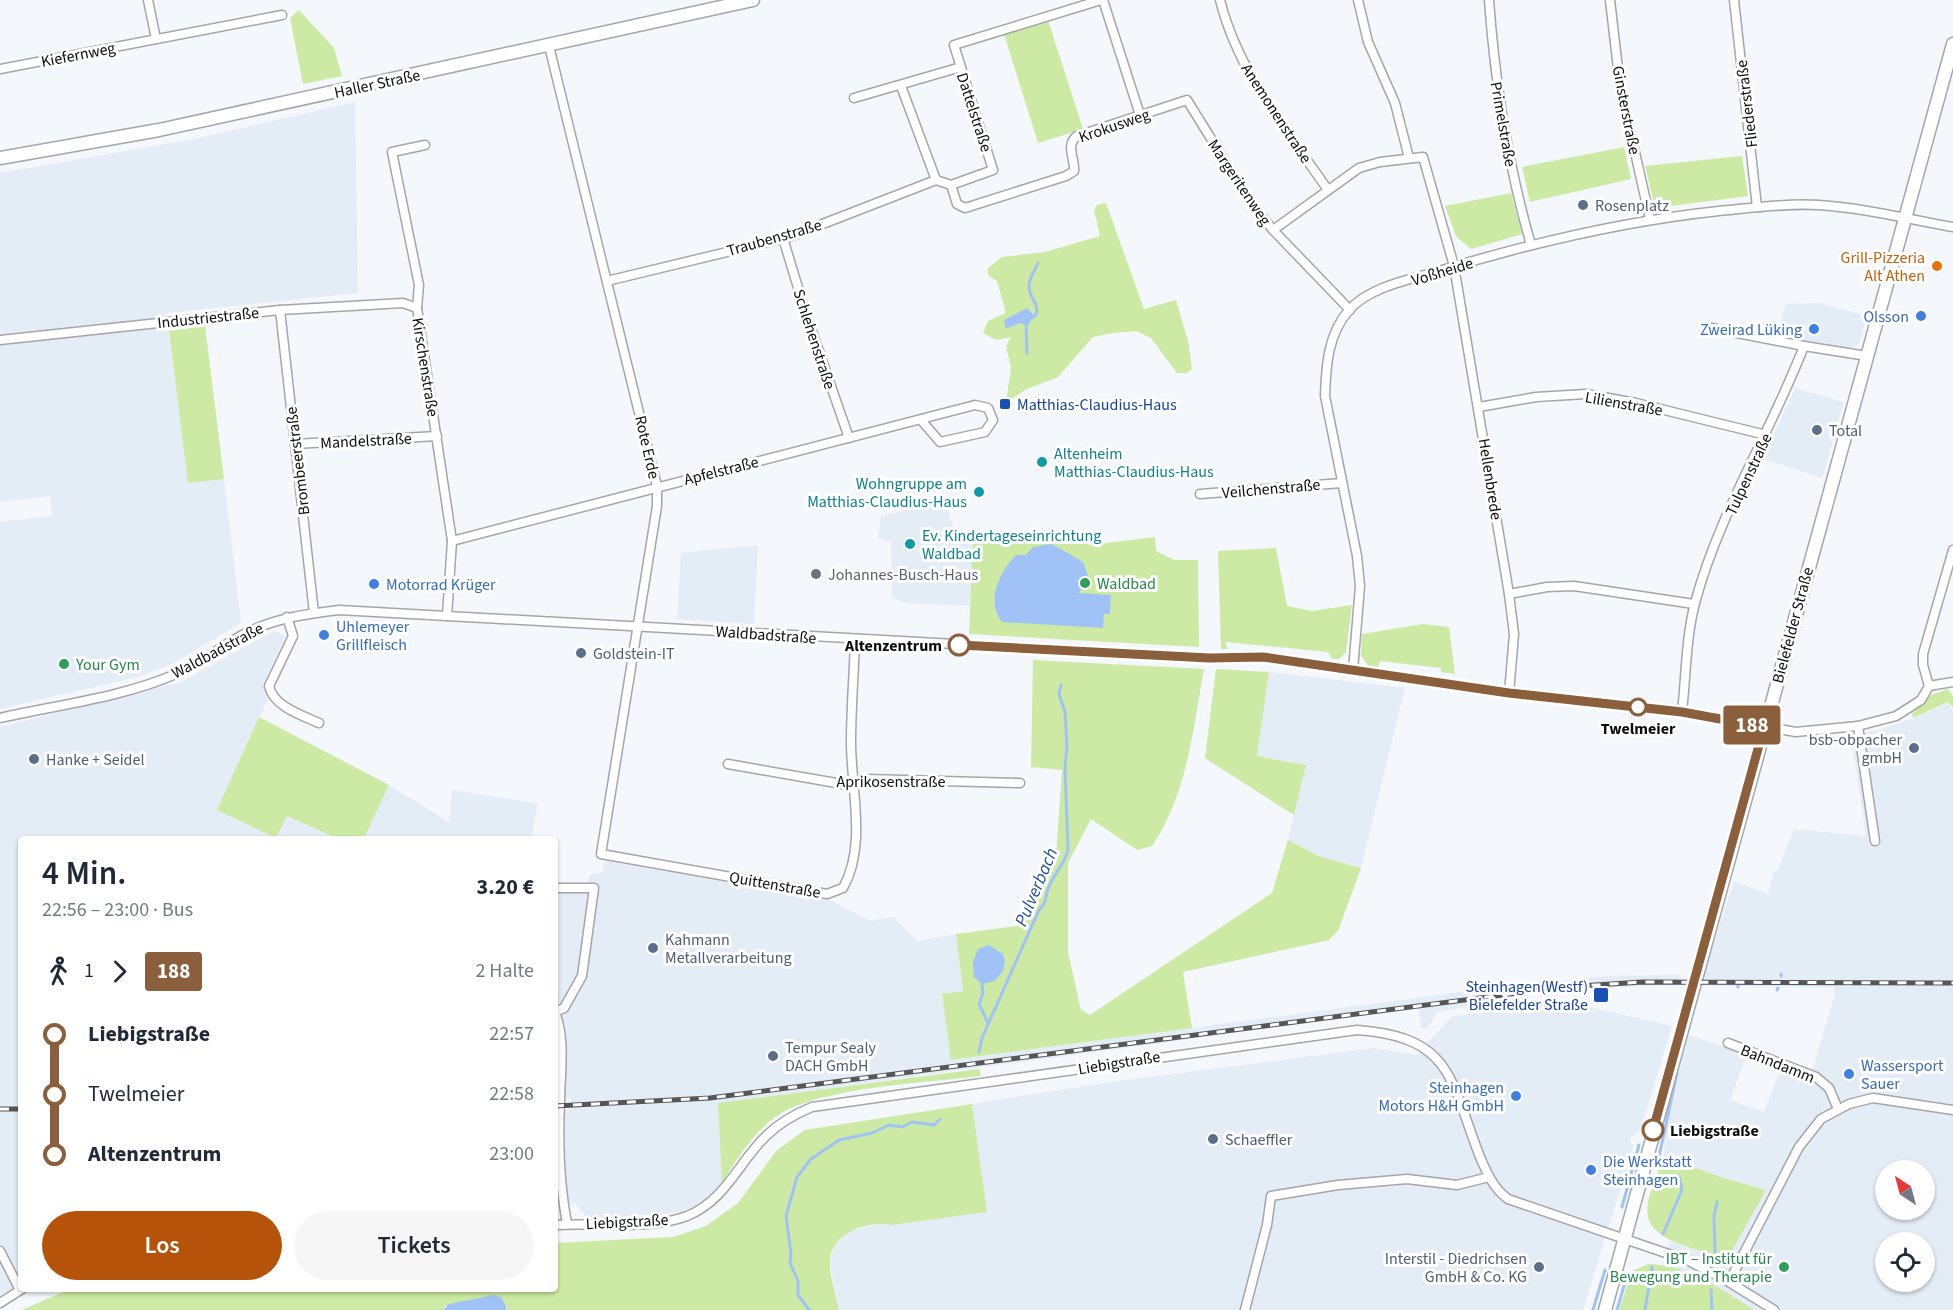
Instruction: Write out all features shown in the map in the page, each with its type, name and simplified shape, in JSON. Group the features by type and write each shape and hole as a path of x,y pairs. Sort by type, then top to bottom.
{"main road":[{"name":"Haller Straße","path":"0,158 159,130 753,0"},
{"name":"Bielefelder Straße","path":"1605,1310 1953,44"}],"street":[{"path":"148,0 156,39"},
{"path":"1102,0 1140,115"},
{"name":"Dattelstraße","path":"951,185 993,170 954,45 1102,0"},
{"name":"Anemonenstraße","path":"1220,0 1237,53 1254,83 1328,189"},
{"path":"1273,230 1359,168 1409,158 1395,103 1368,42 1358,0"},
{"name":"Primelstraße","path":"1489,0 1496,81 1509,156 1532,245"},
{"name":"Ginsterstraße","path":"1610,0 1620,86 1650,219"},
{"name":"Fliederstraße","path":"1734,0 1757,207"},
{"name":"Kiefernweg","path":"0,69 282,15"},
{"name":"Rote Erde","path":"549,46 657,486 657,506 636,625 601,854"},
{"path":"854,98 961,68"},
{"path":"901,86 936,180 951,185"},
{"name":"Krokusweg","path":"951,185 960,207 965,208 1066,176 1074,171 1071,140 1077,136 1187,100"},
{"name":"Margeritenweg","path":"1187,100 1251,203 1273,230 1350,310"},
{"name":"Kirschenstraße","path":"425,145 392,152 419,285 417,308 452,541 447,616"},
{"name":"Hellenbrede","path":"1409,158 1423,157 1454,266 1509,594 1514,634 1509,693"},
{"name":"Traubenstraße","path":"608,281 783,238 936,180"},
{"name":"Voßheide","path":"1353,669 1360,586 1357,556 1325,396 1326,373 1334,333 1350,310 1373,291 1532,245 1650,219 1757,207 1817,205 1861,210 1953,227"},
{"name":"Schlehenstraße","path":"783,238 805,311 849,438"},
{"name":"Industriestraße","path":"0,340 280,310 403,303 417,308"},
{"name":"Brombeerstraße","path":"280,310 314,613"},
{"path":"1711,328 1867,356"},
{"name":"Tulpenstraße","path":"1682,712 1694,604 1718,536 1766,435 1804,346"},
{"name":"Lilienstraße","path":"1479,407 1536,397 1586,394 1766,435"},
{"name":"Apfelstraße","path":"452,541 657,486 979,405 991,411 993,420 985,432 940,442 921,420"},
{"name":"Mandelstraße","path":"295,444 437,436"},
{"name":"Veilchenstraße","path":"1200,494 1342,483"},
{"path":"1953,550 1923,654 1923,665 1929,686 1953,682"},
{"path":"1509,594 1547,587 1574,586 1694,604"},
{"name":"Waldbadstraße","path":"0,718 139,686 177,673 244,634 287,617 339,610 1209,658 1250,656 1509,693 1682,712 1796,732 1858,726 1910,710 1921,700 1929,686"},
{"path":"287,617 292,636 269,686 270,693 294,711 319,723"},
{"name":"Quittenstraße","path":"601,854 827,894 836,893 847,881 853,861 851,743 855,640"},
{"path":"1858,726 1875,841"},
{"name":"Aprikosenstraße","path":"728,764 842,784 866,779 1020,783"},
{"path":"558,888 594,888 582,976 564,1008 558,1011"},
{"path":"558,1028 562,1050 559,1106 567,1224"},
{"name":"Liebigstraße","path":"558,1225 654,1223 687,1216 718,1196 777,1125 812,1107 1164,1055 1357,1030 1378,1031 1423,1046 1442,1063 1456,1087 1489,1177 1500,1193 1516,1203 1689,1261 1774,1310"},
{"name":"Bahndamm","path":"1728,1043 1816,1077 1829,1088 1838,1109"},
{"path":"1729,1282 1799,1147 1821,1119 1858,1100 1874,1098 1953,1110"},
{"path":"1245,1310 1271,1196 1338,1185 1407,1179 1456,1185 1489,1177"},
{"path":"0,1251 18,1284"},
{"path":"0,1303 18,1291"}],"shaded area":[{"path":"355,102 358,293 166,313 188,482 224,479 241,623 172,664 137,677 0,709 0,522 52,516 50,496 0,502 0,173 190,140"},
{"path":"1820,303 1867,316 1859,344 1852,348 1776,336 1786,304"},
{"path":"1795,388 1844,402 1822,478 1763,459"},
{"path":"945,501 958,541 973,539 970,606 905,603 892,597 891,542 878,539 881,516"},
{"path":"758,545 754,624 677,619 681,553"},
{"path":"274,631 285,636 263,684 268,699 217,810 272,836 18,836 18,1286 0,1295 0,727 181,682"},
{"path":"1269,672 1405,688 1361,868 1321,857 1288,840 1306,765 1257,756"},
{"path":"1948,703 1953,712 1953,1310 1754,1310 1707,1281 1662,1265 1670,1241 1719,1257 1766,1190 1720,1177 1664,1156 1665,1126 1689,1035 1747,1055 1730,1100 1764,1112 1784,1059 1812,1071 1834,998 1834,987 1703,986 1703,977 1734,881 1768,894 1774,871 1778,870 1794,829 1866,836 1851,735 1881,729 1917,717"},
{"path":"389,785 449,822 452,790 538,804 531,836 365,836"},
{"path":"287,815 333,836 277,836"},
{"path":"605,861 829,900 871,921 894,917 917,941 956,934 963,991 942,994 952,1060 1505,986 1609,976 1680,975 1678,985 1565,989 1489,998 1489,1003 1437,1012 1427,1029 1422,1028 1418,1008 719,1103 722,1183 708,1198 690,1208 654,1218 585,1219 584,1214 575,1203 558,1205 558,1110 571,1110 571,1099 558,1099 558,883 586,883 592,873 602,874"},
{"path":"1571,1003 1672,1026 1640,1131 1631,1137 1630,1142 1634,1144 1583,1310 839,1310 830,1264 835,1245 849,1231 882,1223 892,1225 987,1212 972,1104 1104,1083 1374,1048 1417,1055 1452,1016"}],"green space":[{"path":"299,10 334,48 342,76 303,84 290,18"},
{"path":"1048,20 1083,129 1038,143 1004,34"},
{"path":"1624,147 1631,179 1530,202 1522,167"},
{"path":"1742,156 1748,196 1655,208 1645,166"},
{"path":"1511,193 1522,234 1471,249 1456,236 1445,206"},
{"path":"1106,203 1144,309 1176,300 1188,341 1192,369 1187,373 1177,373 1151,338 1136,331 1113,333 1093,337 1058,377 1027,389 1006,402 1011,368 1006,346 1011,337 996,340 983,333 988,321 1006,313 997,281 988,275 988,268 1002,257 1045,252 1100,236 1094,210 1097,205"},
{"path":"205,326 224,479 188,483 169,331"},
{"name":"Waldbad","path":"1051,533 1090,545 1155,537 1156,551 1174,560 1198,560 1199,647 969,634 973,539"},
{"path":"1276,548 1287,606 1312,611 1352,605 1346,652 1339,659 1332,659 1328,652 1225,642 1228,649 1221,649 1218,551"},
{"path":"1423,624 1449,627 1455,674 1441,672 1441,668 1380,661 1378,669 1369,667 1361,656 1362,634"},
{"path":"1033,660 1204,669 1192,738 1181,783 1164,826 1152,846 1137,850 1091,819 1068,863 1068,952 1081,1010 1090,1015 1272,893 1288,840 1321,857 1361,868 1338,931 1329,940 1183,972 1192,1028 951,1060 942,994 963,991 956,934 1024,925 1056,856 1062,770 1031,767"},
{"path":"1216,669 1269,672 1257,756 1306,765 1294,815 1205,758"},
{"path":"1948,689 1953,696 1953,708 1948,702 1913,718 1912,714 1931,695"},
{"path":"259,717 389,785 365,836 332,836 287,816 277,836 272,836 217,810"},
{"path":"979,1069 981,1076 843,1093 816,1099 793,1108 774,1118 758,1132 722,1183 718,1103"},
{"path":"972,1104 987,1212 892,1225 872,1225 861,1227 843,1236 836,1244 830,1263 839,1310 507,1310 507,1307 445,1306 443,1310 22,1310 63,1292 558,1292 558,1243 673,1237 706,1226 738,1203 777,1150 805,1130"},
{"path":"1664,1156 1720,1177 1766,1190 1729,1256 1708,1254 1669,1239 1657,1231 1650,1222 1649,1201"},
{"path":"1648,1264 1663,1265 1691,1273 1717,1286 1754,1310 1619,1310 1632,1271"}],"water":[{"path":"1027,308 1034,315 1028,326 1020,323 1006,329 1004,320"},
{"path":"1052,544 1083,562 1090,582 1078,593 1111,595 1110,614 1104,614 1103,628 1002,622 997,614 995,596 997,587 1000,578 1016,555 1026,555 1033,547"},
{"path":"989,945 1003,954 1005,960 1003,971 995,981 982,984 974,977 973,962 978,949"},
{"path":"494,1295 502,1298 507,1310 443,1310 449,1304"}],"waterway":[{"path":"1032,318 1036,315 1037,307 1029,291 1029,283 1038,263"},
{"name":"Pulverbach","path":"1026,324 1027,353"},
{"name":"Pulverbach","path":"979,1052 982,1038 1039,910 1045,903 1050,884 1068,850 1065,768 1067,746 1065,712 1059,694 1061,685"},
{"path":"982,984 983,993 979,1004 988,1023"},
{"path":"1658,1161 1677,1073"},
{"name":"Pulverbach","path":"809,1310 798,1295 798,1281 790,1263 786,1216 797,1177 811,1159 839,1140 872,1133 889,1125 902,1127 912,1122 934,1125 940,1119"},
{"path":"1622,1207 1639,1145"},
{"path":"1663,1234 1682,1190 1679,1177"},
{"path":"1715,1253 1714,1216 1717,1202"},
{"path":"1645,1310 1652,1267"},
{"path":"1593,1310 1605,1270"},
{"path":"1617,1310 1624,1286"},
{"path":"1711,1290 1712,1310"}],"railway":[{"path":"558,1106 710,1098 1564,987 1642,982 1953,983"},
{"path":"0,1109 18,1109"}],"bus line":[{"name":"188","path":"959,645 1209,658 1250,656 1277,658 1509,693 1682,712 1764,727 1723,883 1653,1130"}],"place":[{"name":"Rosenplatz","path":"1583,205"},
{"name":"Grill-Pizzeria Alt Athen","path":"1937,266"},
{"name":"Olsson","path":"1921,316"},
{"name":"Zweirad Lüking","path":"1814,329"},
{"name":"Matthias-Claudius-Haus","path":"1005,404"},
{"name":"Total","path":"1817,430"},
{"name":"Altenheim Matthias-Claudius-Haus","path":"1042,462"},
{"name":"Wohngruppe am Matthias-Claudius-Haus","path":"979,492"},
{"name":"Ev. Kindertageseinrichtung Waldbad","path":"910,544"},
{"name":"Johannes-Busch-Haus","path":"816,574"},
{"name":"Waldbad","path":"1085,583"},
{"name":"Motorrad Krüger","path":"374,584"},
{"name":"Uhlemeyer Grillfleisch","path":"324,635"},
{"name":"Altenzentrum","path":"959,645"},
{"name":"Goldstein-IT","path":"581,653"},
{"name":"Your Gym","path":"64,664"},
{"name":"Twelmeier","path":"1638,707"},
{"name":"bsb-obpacher gmbH","path":"1914,748"},
{"name":"Hanke + Seidel","path":"34,759"},
{"name":"Kahmann Metallverarbeitung","path":"653,948"},
{"name":"Steinhagen(Westf) Bielefelder Straße","path":"1601,995"},
{"name":"Tempur Sealy DACH GmbH","path":"773,1056"},
{"name":"Wassersport Sauer","path":"1849,1074"},
{"name":"Steinhagen Motors H&H GmbH","path":"1516,1096"},
{"name":"Liebigstraße","path":"1653,1130"},
{"name":"Schaeffler","path":"1213,1139"},
{"name":"Die Werkstatt Steinhagen","path":"1591,1170"},
{"name":"Interstil - Diedrichsen GmbH & Co. KG","path":"1539,1267"},
{"name":"IBT – Institut für Bewegung und Therapie","path":"1784,1267"}]}
